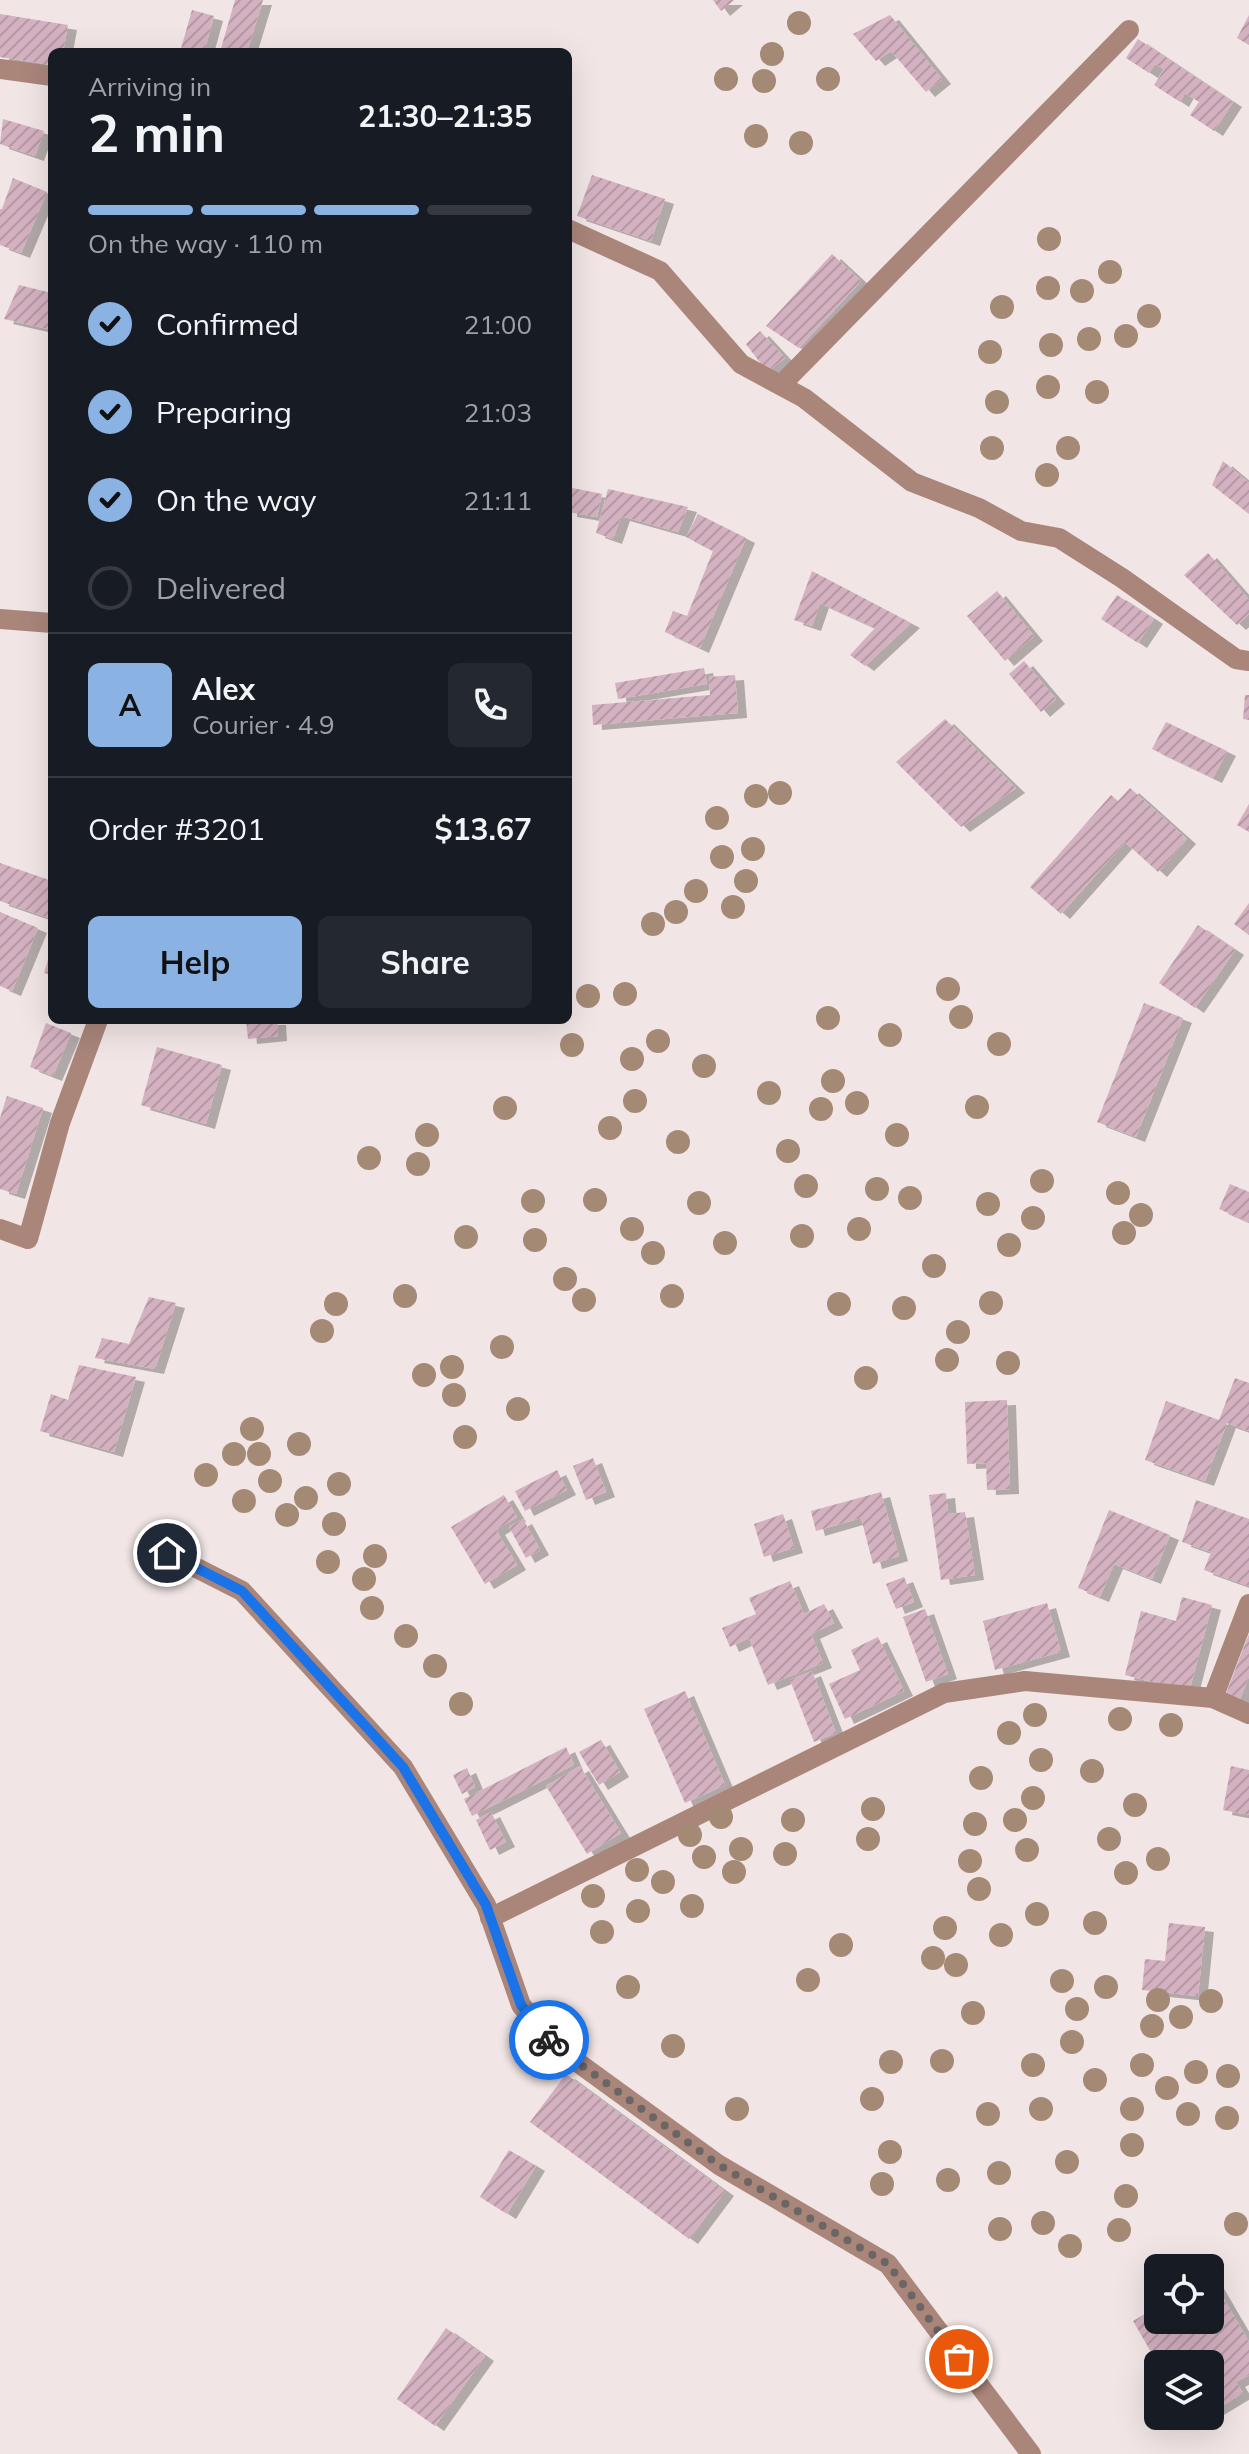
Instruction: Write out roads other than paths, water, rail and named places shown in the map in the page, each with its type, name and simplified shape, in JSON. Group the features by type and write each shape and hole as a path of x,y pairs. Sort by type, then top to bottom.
{"street":[{"path":"781,385 1129,30"},
{"path":"0,69 48,75"},
{"path":"572,231 660,271 741,364 804,398 912,482 979,508 1021,531 1059,538 1122,578 1236,659 1249,661"},
{"path":"0,619 48,623"},
{"path":"0,1229 28,1239 60,1123 97,1024"},
{"path":"167,1553 242,1591 403,1767 486,1905 521,2005 555,2046 719,2165 888,2264 1031,2454"},
{"path":"1213,1698 1249,1604"},
{"path":"490,1918 944,1693 1025,1681 1213,1698 1249,1714"}]}
